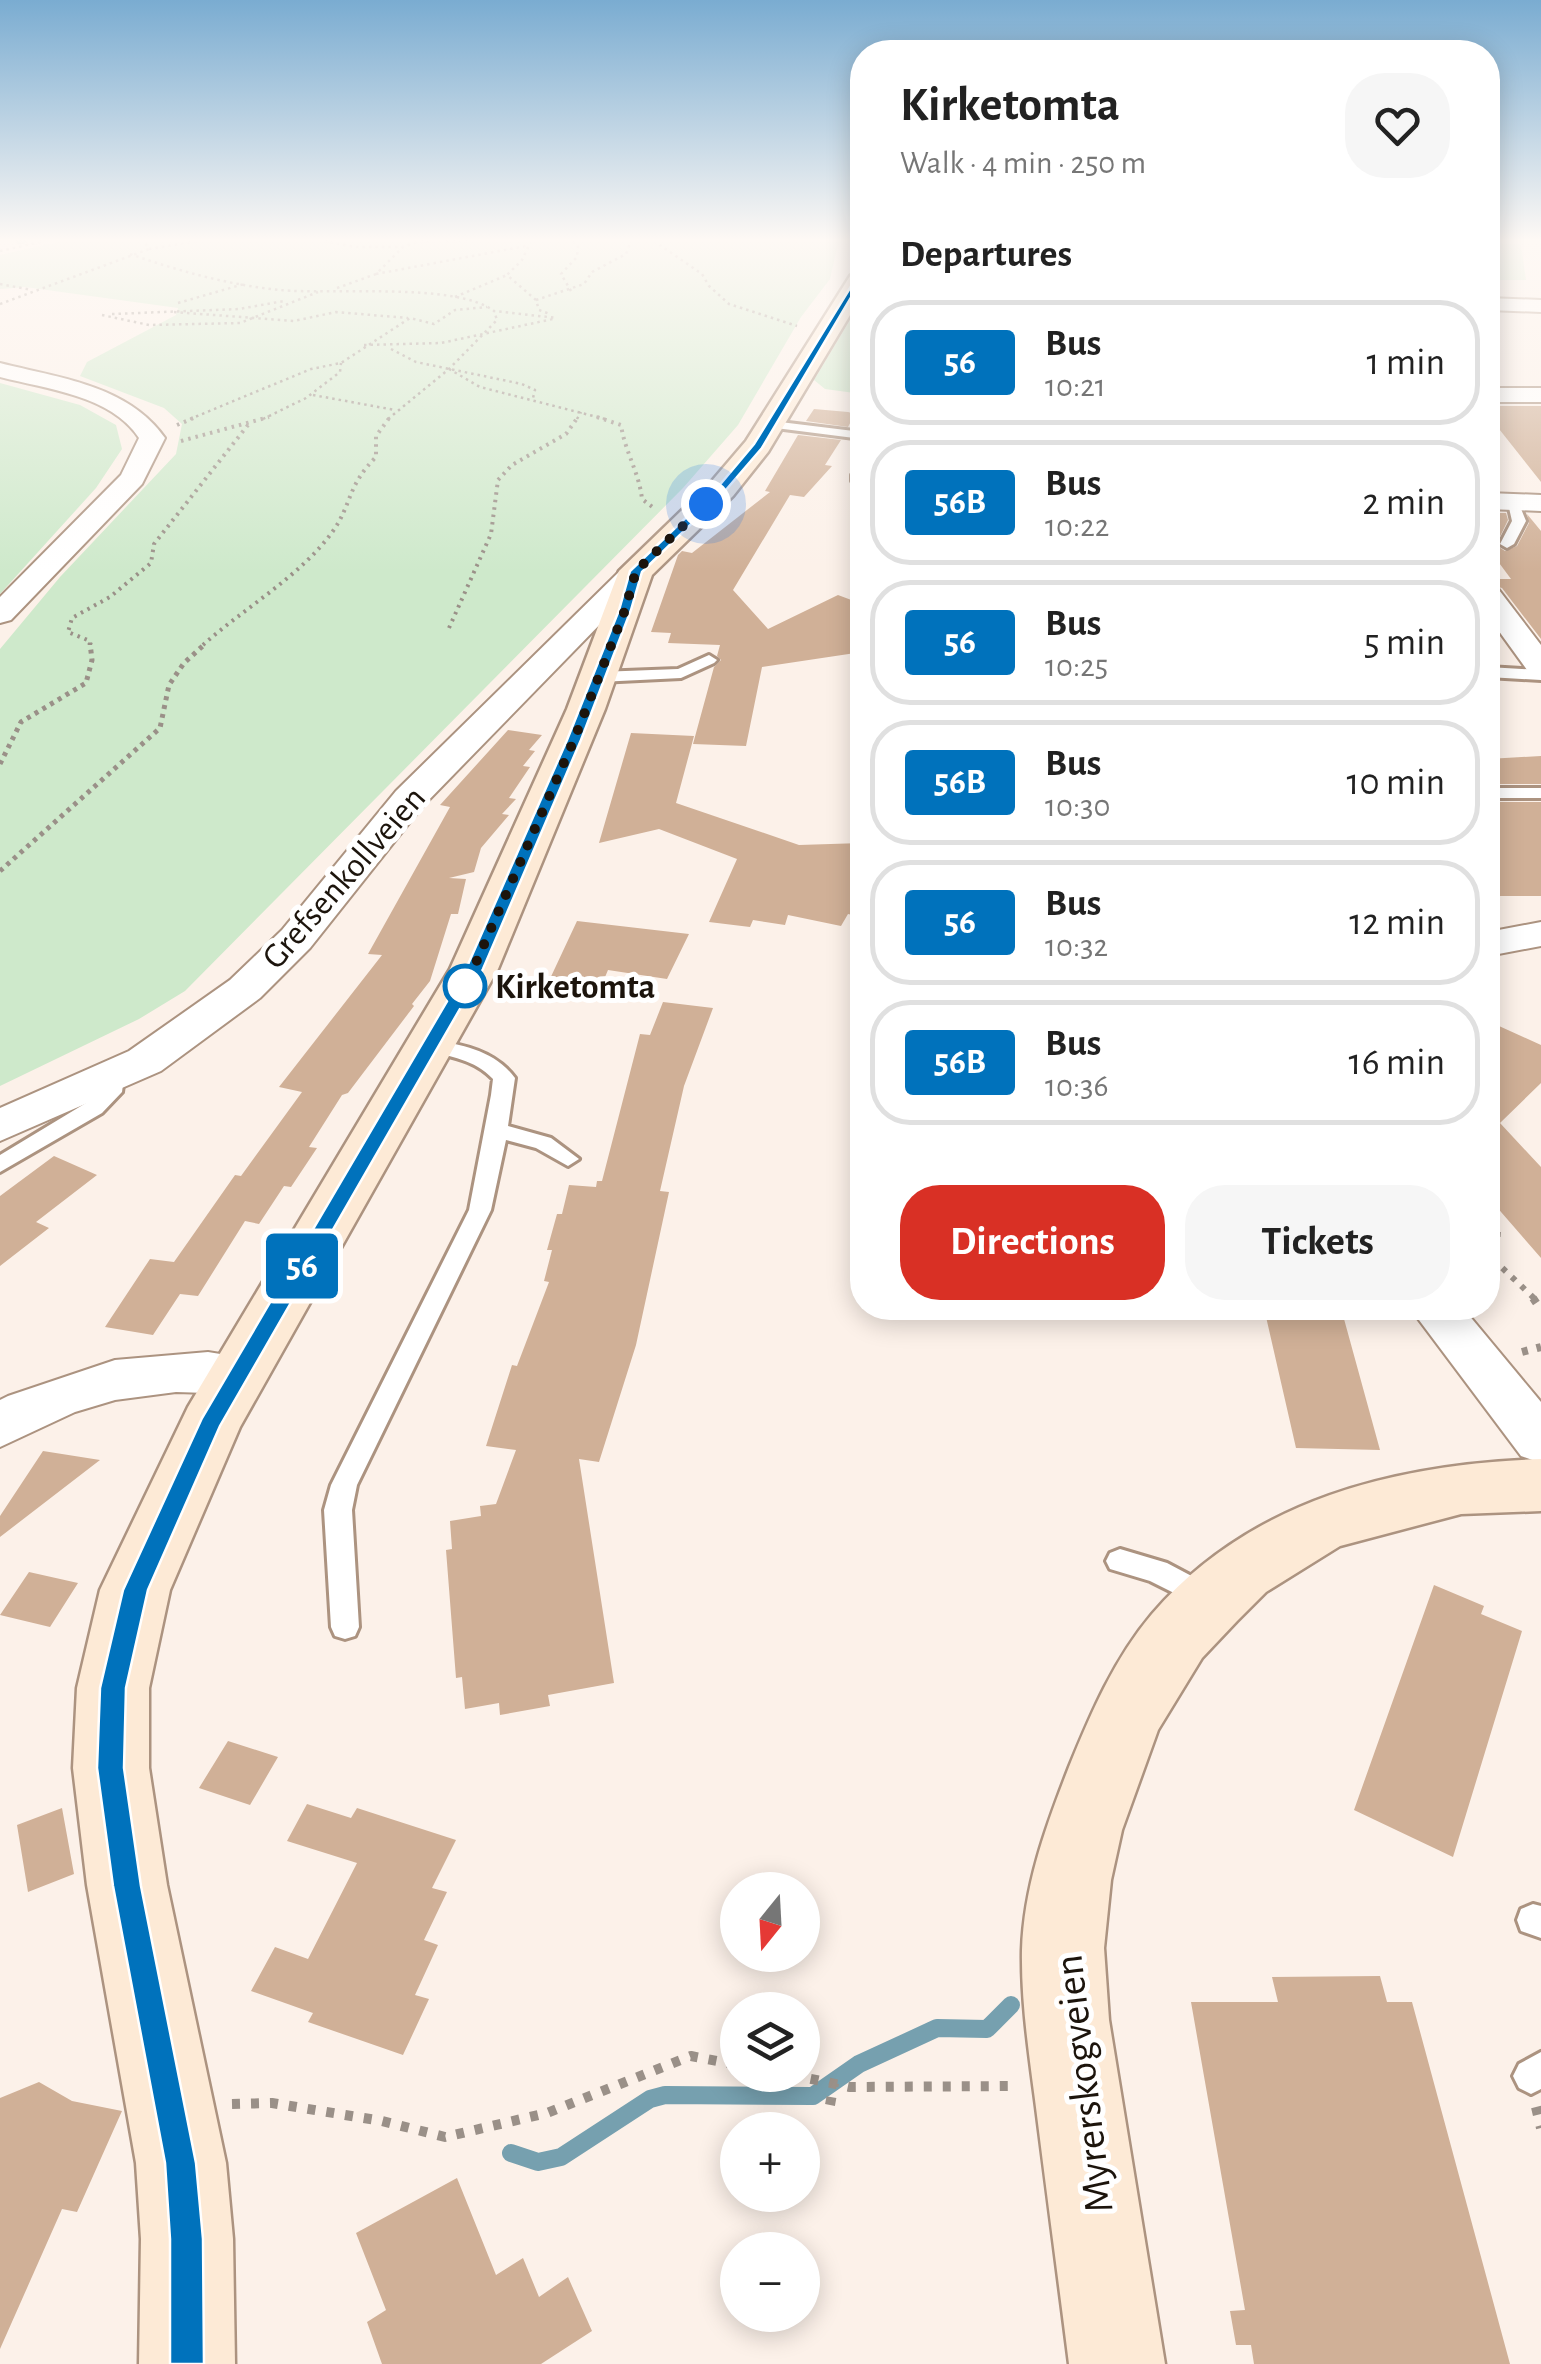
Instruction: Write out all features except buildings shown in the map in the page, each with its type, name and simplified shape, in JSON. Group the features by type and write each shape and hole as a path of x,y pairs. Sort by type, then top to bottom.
{"street":[{"name":"Grefsenkollveien","path":"0,1126 113,1077 170,1046 273,964 408,799 722,489 772,425 814,351"},
{"path":"0,370 122,407 144,422 151,442 134,478 0,614"},
{"path":"1500,395 1541,395"},
{"path":"1500,502 1541,503"},
{"path":"187,2364 187,2239 180,2163 117,1829 110,1723 122,1642 136,1590 195,1454 474,969 523,863 599,677 630,576"},
{"path":"1500,618 1541,671"},
{"path":"1500,942 1541,934"},
{"path":"1445,1320 1541,1441"},
{"path":"0,1426 34,1405 148,1372 196,1369 239,1374"},
{"name":"Myrerskogveien","path":"1116,2364 1067,2020 1064,1948 1071,1880 1083,1830 1125,1720 1159,1662 1212,1600 1242,1572 1322,1524 1461,1488 1528,1482 1541,1485"}],"lane":[{"path":"772,425 850,433"},
{"path":"1500,502 1518,521 1507,544"},
{"path":"599,677 681,673 709,660"},
{"path":"1500,672 1541,671"},
{"path":"1500,793 1541,793"},
{"path":"345,1627 338,1528 344,1484 480,1210 504,1078 497,1068 480,1058 432,1046"},
{"path":"0,1165 94,1108 111,1092 113,1077"},
{"path":"495,1131 554,1147 568,1159"},
{"path":"1120,1561 1157,1570 1212,1600"}],"path":[{"path":"151,442 208,409 311,369 341,363 356,351"},
{"path":"395,351 416,362 522,384 535,390 534,398"},
{"path":"0,871 160,728 169,685 184,663 280,583 334,530 356,477 376,457 376,436 395,410 467,351"},
{"path":"151,442 248,424 312,395 340,372 341,363"},
{"path":"449,368 461,380 486,391 534,398 621,425 632,465 639,474 642,500 630,576"},
{"path":"312,395 395,410"},
{"path":"448,628 471,574 487,549 495,521 493,493 501,475 576,428 581,412"},
{"path":"0,764 7,739 32,713 73,698 88,678 94,663 90,642 68,632 72,618 110,598 151,563 154,544 248,424"},
{"path":"1500,1266 1536,1300 1541,1310"},
{"path":"216,2106 272,2103 382,2121 445,2137 547,2112 691,2056 720,2062"},
{"path":"820,2080 850,2087 1030,2086"},
{"path":"830,2106 834,2083"}],"green space":[{"path":"107,351 781,351 738,425 683,488 185,991 139,1019 0,1086 0,649 60,577 176,454 182,424 164,408 80,376 87,362"},
{"path":"831,351 850,351 850,392 825,389 814,380"},
{"path":"0,383 80,405 116,425 122,449 96,488 0,594"}],"waterway":[{"path":"511,2153 538,2162 561,2157 650,2099 665,2095 813,2096 859,2064 937,2028 987,2029 1011,2005"}],"bus line":[{"name":"56","path":"187,2364 187,2239 180,2163 127,1886 110,1768 113,1688 136,1590 210,1424 474,969 574,740 625,610 636,571 722,489 758,446 813,351"}],"place":[{"name":"Kirketomta","path":"465,986"}],"route":[{"path":"465,986 464,990 574,740 625,610 636,571 706,504"}]}
